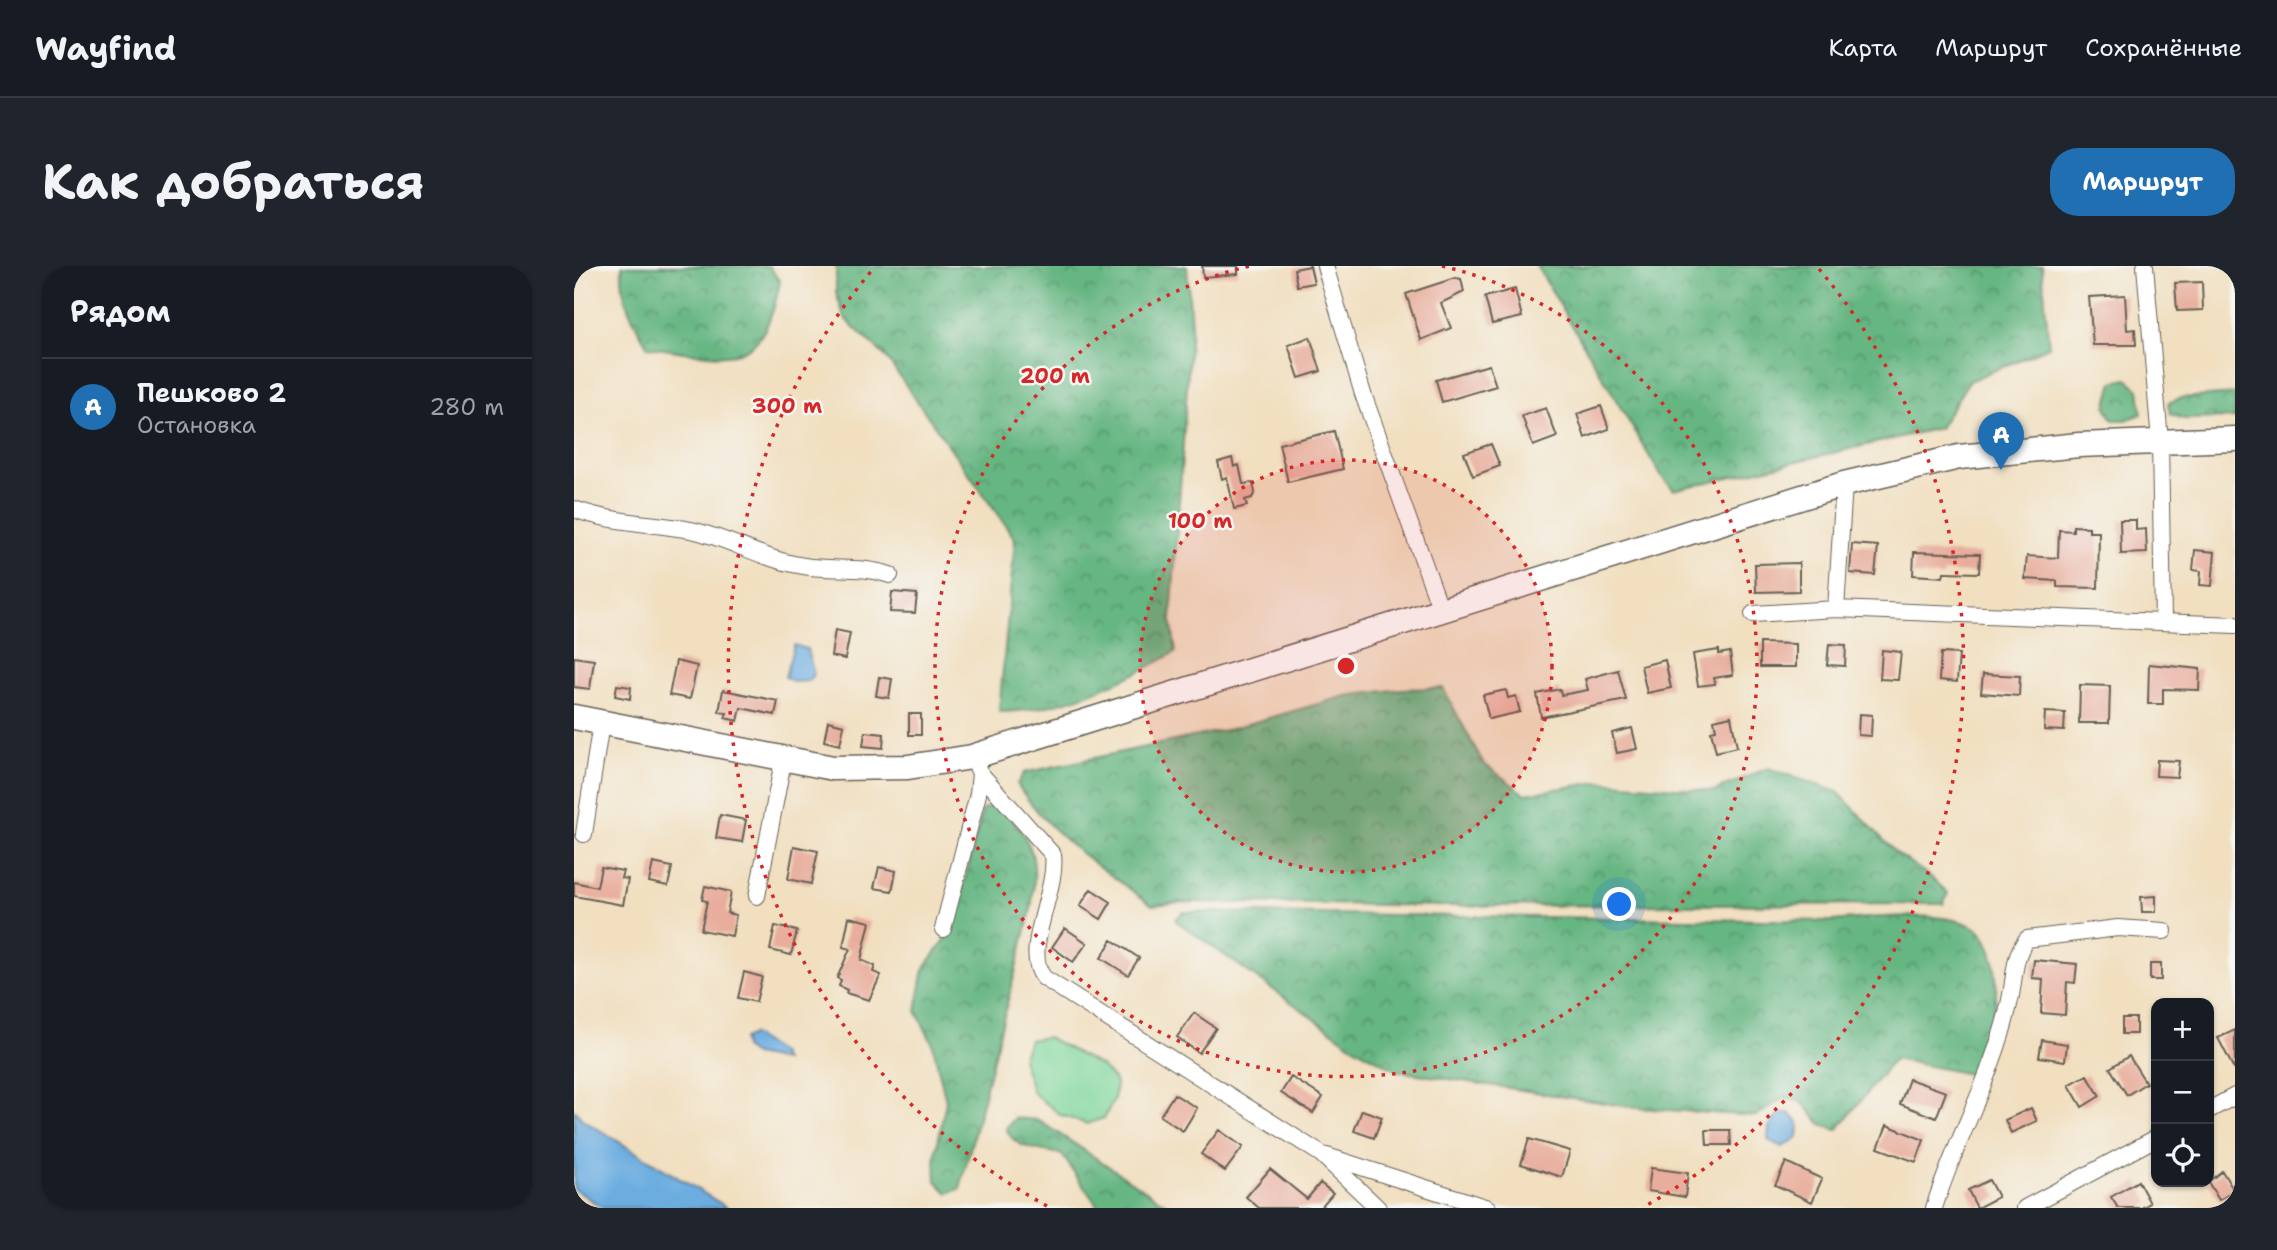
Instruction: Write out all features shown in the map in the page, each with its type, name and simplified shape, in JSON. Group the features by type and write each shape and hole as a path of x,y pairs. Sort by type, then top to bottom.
{"highway":[{"path":"574,717 783,761 833,768 976,765 1441,610 1843,484 1959,457 2079,445 2235,439"}],"street":[{"path":"1325,266 1363,394 1441,610"},
{"path":"2145,266 2161,441 2164,621"},
{"path":"1836,609 1843,484"},
{"path":"574,509 610,518 694,531 783,562 807,567 858,567 890,575"},
{"path":"1753,614 1836,609 2235,625"},
{"path":"584,834 601,723"},
{"path":"757,896 783,761"},
{"path":"943,929 978,794 976,765"},
{"path":"976,765 1053,855 1055,871 1035,955 1037,970 1044,978 1321,1154 1378,1208"},
{"path":"1934,1208 1994,1054 2010,1002 2018,950 2027,939 2118,929 2164,931"},
{"path":"2214,1107 2235,1096"},
{"path":"2025,1208 2151,1141"},
{"path":"1321,1154 1488,1208"}],"green space":[{"path":"622,266 769,266 780,282 772,312 762,334 751,347 736,353 699,354 648,347 628,308 623,288"},
{"path":"836,266 1187,266 1191,327 1171,620 1176,652 1113,684 1068,701 1022,711 999,712 1015,539 885,356 845,319 836,293"},
{"path":"1537,266 2042,266 2049,347 1969,381 1939,428 1674,490 1661,476"},
{"path":"2127,379 2139,389 2142,414 2126,420 2113,420 2106,407 2113,382"},
{"path":"2235,394 2235,418 2184,419 2170,414 2168,403 2180,398"},
{"path":"1443,688 1483,763 1525,794 1599,782 1714,791 1768,768 1838,792 1895,852 1948,893 1943,904 1448,906 1183,902 1152,905 1061,836 1030,803 1017,784 1024,773 1230,729 1346,696 1402,689"},
{"path":"999,805 1021,831 1032,852 1034,876 1031,910 960,1189 948,1193 936,1181 935,1157 946,1101 932,1042 916,1011 924,969 952,930 983,809"},
{"path":"1183,912 1829,921 1935,917 1973,926 1984,936 1995,969 1994,1013 1974,1075 1894,1059 1837,1130 1821,1124 1802,1102 1785,1097 1756,1116 1637,1108 1398,1071 1357,1049 1175,920"},
{"path":"1047,1037 1101,1066 1116,1082 1114,1100 1104,1118 1087,1124 1061,1115 1033,1093 1022,1059 1029,1040"},
{"path":"1015,1118 1038,1120 1172,1208 1099,1208 1062,1155 1030,1148 1010,1136 1006,1128"}],"water":[{"path":"794,645 807,649 814,674 808,681 794,682 785,677"},
{"path":"752,1035 780,1053 784,1061 754,1055 744,1048 743,1039"},
{"path":"574,1110 583,1120 728,1208 603,1208 574,1189"},
{"path":"1789,1113 1799,1123 1798,1138 1782,1147 1768,1140 1769,1127 1779,1114"}],"building":[{"path":"1202,266 1238,266 1238,274 1203,277"},
{"path":"1310,266 1314,283 1297,286 1294,269"},
{"path":"1455,278 1461,279 1464,292 1441,303 1451,328 1421,340 1406,294"},
{"path":"2202,282 2203,310 2177,311 2175,283"},
{"path":"1515,289 1522,317 1492,324 1485,297"},
{"path":"2125,295 2127,330 2135,329 2136,345 2093,345 2089,297"},
{"path":"1310,337 1321,371 1299,378 1288,345"},
{"path":"1489,365 1496,386 1442,402 1436,380"},
{"path":"1601,406 1609,429 1585,438 1577,414"},
{"path":"1546,408 1557,437 1533,446 1522,416"},
{"path":"1334,431 1343,469 1288,482 1279,444"},
{"path":"1491,444 1500,466 1473,476 1464,453"},
{"path":"1232,458 1234,467 1239,465 1243,484 1253,483 1255,492 1252,498 1245,500 1247,506 1234,509 1227,477 1222,479 1218,462"},
{"path":"2120,520 2136,520 2136,530 2146,529 2147,553 2121,554"},
{"path":"2073,526 2089,527 2089,532 2099,532 2098,588 2057,587 2057,581 2025,579 2027,556 2058,558 2059,530 2073,531"},
{"path":"1852,544 1878,546 1875,575 1850,573"},
{"path":"2195,550 2215,552 2212,586 2200,585 2201,571 2193,570"},
{"path":"1914,552 1980,554 1979,573 1944,572 1943,577 1913,575"},
{"path":"1799,563 1799,591 1756,592 1755,564"},
{"path":"892,592 917,594 915,613 890,612"},
{"path":"835,630 850,633 845,659 831,656"},
{"path":"1760,643 1796,644 1796,667 1760,667"},
{"path":"1829,644 1846,645 1845,666 1827,665"},
{"path":"1719,650 1719,654 1730,652 1733,675 1714,678 1715,684 1698,686 1693,654"},
{"path":"1882,650 1901,652 1898,680 1880,679"},
{"path":"1941,653 1959,654 1957,682 1939,680"},
{"path":"574,657 594,660 590,689 574,687"},
{"path":"1665,660 1671,688 1647,693 1641,666"},
{"path":"676,661 697,666 690,699 669,695"},
{"path":"2149,664 2200,669 2199,690 2163,689 2163,704 2148,704"},
{"path":"1618,670 1626,700 1541,717 1537,694 1560,689 1561,695 1588,690 1585,679"},
{"path":"1983,674 2020,676 2019,696 1981,693"},
{"path":"879,677 892,679 889,698 876,696"},
{"path":"617,685 631,687 630,699 615,696"},
{"path":"2080,685 2110,686 2109,723 2079,723"},
{"path":"723,690 778,701 775,715 741,708 738,721 725,718 727,713 719,712"},
{"path":"1506,690 1508,698 1516,696 1520,712 1489,719 1483,695"},
{"path":"2045,712 2065,713 2064,731 2044,730"},
{"path":"909,714 921,714 921,735 909,735"},
{"path":"1859,714 1872,715 1871,736 1858,735"},
{"path":"1731,716 1737,747 1716,752 1711,731 1716,730 1714,720"},
{"path":"828,721 844,725 840,745 824,741"},
{"path":"1632,728 1637,749 1617,753 1612,733"},
{"path":"865,732 884,734 883,748 863,746"},
{"path":"2157,760 2179,761 2177,777 2156,776"},
{"path":"720,815 746,820 742,842 716,838"},
{"path":"794,846 818,851 811,884 788,879"},
{"path":"653,863 672,867 668,886 649,882"},
{"path":"601,867 623,871 621,878 628,879 623,905 574,896 574,882 597,887"},
{"path":"879,867 896,871 892,891 874,888"},
{"path":"705,886 731,892 727,913 736,915 732,936 701,930 707,901 702,900"},
{"path":"1091,889 1111,902 1101,919 1080,906"},
{"path":"2156,896 2156,912 2142,912 2141,897"},
{"path":"849,917 870,922 861,960 875,966 873,972 881,975 869,1000 846,993 847,990 839,986 841,980 837,978 850,949 843,947"},
{"path":"775,926 797,931 791,955 770,950"},
{"path":"1065,928 1087,943 1073,962 1052,947"},
{"path":"1112,940 1139,958 1128,975 1101,958"},
{"path":"2034,960 2077,964 2075,983 2067,982 2065,1015 2041,1013 2043,979 2032,978"},
{"path":"2150,964 2161,964 2161,980 2150,980"},
{"path":"744,972 762,977 756,1002 738,998"},
{"path":"1194,1013 1216,1028 1199,1053 1177,1037"},
{"path":"2122,1018 2136,1018 2136,1034 2122,1034"},
{"path":"2235,1030 2235,1071 2218,1038"},
{"path":"2042,1040 2067,1044 2065,1061 2039,1057"},
{"path":"2129,1056 2146,1083 2127,1095 2110,1068"},
{"path":"2087,1075 2100,1096 2082,1107 2069,1085"},
{"path":"1291,1077 1323,1097 1313,1113 1281,1093"},
{"path":"1909,1079 1946,1092 1936,1118 1900,1104"},
{"path":"1174,1094 1197,1108 1183,1131 1160,1116"},
{"path":"2031,1108 2037,1121 2011,1133 2005,1120"},
{"path":"1362,1110 1382,1117 1374,1138 1354,1131"},
{"path":"1887,1125 1924,1140 1916,1162 1878,1148"},
{"path":"1219,1130 1243,1147 1225,1171 1201,1154"},
{"path":"1706,1130 1730,1130 1731,1145 1707,1145"},
{"path":"1529,1139 1570,1151 1562,1177 1521,1164"},
{"path":"1786,1162 1822,1179 1812,1202 1775,1185"},
{"path":"1651,1168 1688,1173 1685,1197 1648,1191"},
{"path":"1270,1169 1307,1199 1320,1183 1333,1193 1320,1208 1259,1208 1246,1197"},
{"path":"2222,1171 2234,1191 2219,1200 2211,1187 2214,1187 2214,1177"},
{"path":"1989,1180 1998,1197 1977,1208 1968,1190"},
{"path":"2138,1181 2150,1203 2141,1208 2118,1208 2111,1197"}],"place":[{"name":"Пешково 2","path":"2001,470"}]}
